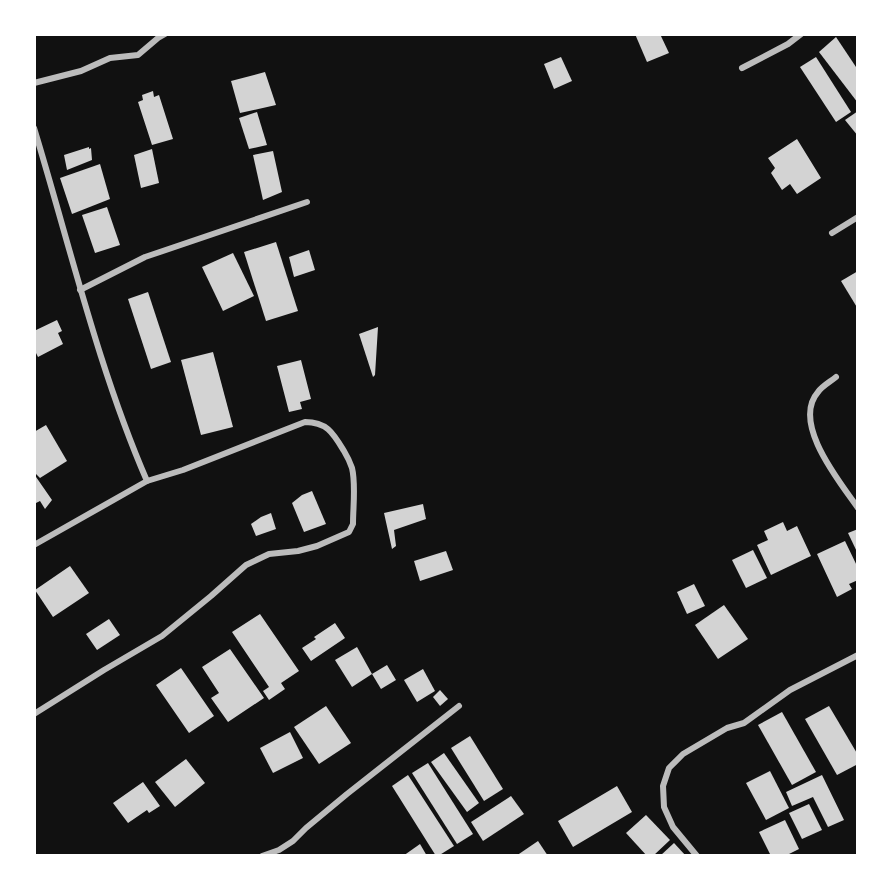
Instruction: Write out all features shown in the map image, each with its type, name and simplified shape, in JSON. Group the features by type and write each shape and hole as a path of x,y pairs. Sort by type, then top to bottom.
{"street":[{"path":"34,83 81,71 110,58 138,55 165,34"},
{"path":"742,68 788,44 801,34"},
{"path":"34,128 80,290 133,448 147,481"},
{"path":"80,290 145,257 307,202"},
{"path":"832,233 858,217"},
{"path":"836,377 818,392 811,404 810,420 818,447 858,508"},
{"path":"34,545 147,481 183,470 305,422 314,422 329,429 337,439 352,468 353,524 349,532 317,546 298,551 269,554 246,564 162,636 34,714"},
{"path":"697,855 673,827 664,807 663,786 669,768 682,754 728,728 744,723 790,690 858,655"},
{"path":"262,855 279,850 293,841 314,821 459,706"}],"building":[{"path":"635,34 660,34 669,53 647,62"},
{"path":"836,37 858,70 858,103 819,52"},
{"path":"561,57 572,81 554,89 544,64"},
{"path":"816,57 851,112 836,122 800,67"},
{"path":"265,72 276,105 240,113 231,81"},
{"path":"153,91 154,97 159,95 173,139 152,145 138,102 143,100 142,95"},
{"path":"858,111 858,136 845,120"},
{"path":"257,112 267,145 249,149 239,118"},
{"path":"797,139 821,178 797,194 790,184 782,190 771,173 775,168 768,158"},
{"path":"89,147 92,160 67,170 64,155"},
{"path":"152,149 159,183 141,188 134,155"},
{"path":"273,151 282,192 263,200 253,155"},
{"path":"100,164 110,199 72,214 60,178"},
{"path":"107,207 120,245 95,253 82,215"},
{"path":"276,242 298,311 266,321 244,252"},
{"path":"309,250 315,270 294,277 289,257"},
{"path":"233,253 254,296 223,311 202,267"},
{"path":"858,271 858,309 841,281"},
{"path":"148,292 171,362 151,369 128,299"},
{"path":"57,320 62,331 58,333 63,344 38,357 34,349 34,331"},
{"path":"378,327 375,375 373,377 359,334"},
{"path":"213,352 233,427 201,435 181,360"},
{"path":"301,360 311,399 300,402 302,409 289,412 277,366"},
{"path":"46,425 67,461 40,478 34,472 34,432"},
{"path":"34,474 52,500 45,509 40,501 34,504"},
{"path":"312,491 326,524 304,532 292,503"},
{"path":"423,504 426,519 394,530 396,546 392,549 384,513"},
{"path":"271,513 276,529 256,536 251,524"},
{"path":"783,522 787,531 797,526 811,556 771,575 757,545 768,540 764,531"},
{"path":"858,529 858,554 848,533"},
{"path":"845,541 858,568 858,580 849,584 852,589 837,597 817,554"},
{"path":"753,550 767,578 746,588 732,560"},
{"path":"446,551 453,570 420,581 414,561"},
{"path":"70,566 89,593 53,617 35,590"},
{"path":"694,584 705,606 687,614 677,592"},
{"path":"724,605 748,639 718,659 695,625"},
{"path":"260,614 299,671 281,683 285,689 269,700 263,691 269,687 232,632"},
{"path":"109,619 120,635 97,650 86,634"},
{"path":"335,623 345,638 311,661 302,648"},
{"path":"357,647 372,674 352,687 335,660"},
{"path":"230,649 264,698 228,722 211,698 219,693 202,667"},
{"path":"387,665 396,680 381,689 372,674"},
{"path":"181,668 214,716 189,733 156,685"},
{"path":"423,669 435,691 417,702 404,680"},
{"path":"440,690 448,699 440,706 433,697"},
{"path":"326,706 351,743 319,764 294,727"},
{"path":"829,706 858,755 858,764 837,775 805,719"},
{"path":"782,712 816,772 792,785 758,725"},
{"path":"290,732 303,758 273,773 260,748"},
{"path":"470,736 503,789 484,801 451,748"},
{"path":"444,753 479,803 467,812 431,762"},
{"path":"186,759 205,783 175,807 155,782"},
{"path":"428,763 473,834 457,844 412,773"},
{"path":"770,771 789,808 766,820 746,783"},
{"path":"408,775 454,846 438,856 392,786"},
{"path":"822,775 844,820 828,827 813,797 792,806 786,792"},
{"path":"143,782 160,806 149,813 147,810 128,823 113,803"},
{"path":"617,786 632,812 573,847 558,821"},
{"path":"511,796 524,814 483,841 471,822"},
{"path":"809,804 822,830 802,839 789,813"},
{"path":"646,815 670,840 653,856 647,856 626,833"},
{"path":"785,820 799,849 785,856 771,856 759,832"},
{"path":"538,841 548,856 516,856"},
{"path":"674,843 686,856 660,856"},
{"path":"420,844 427,856 403,856"}]}
